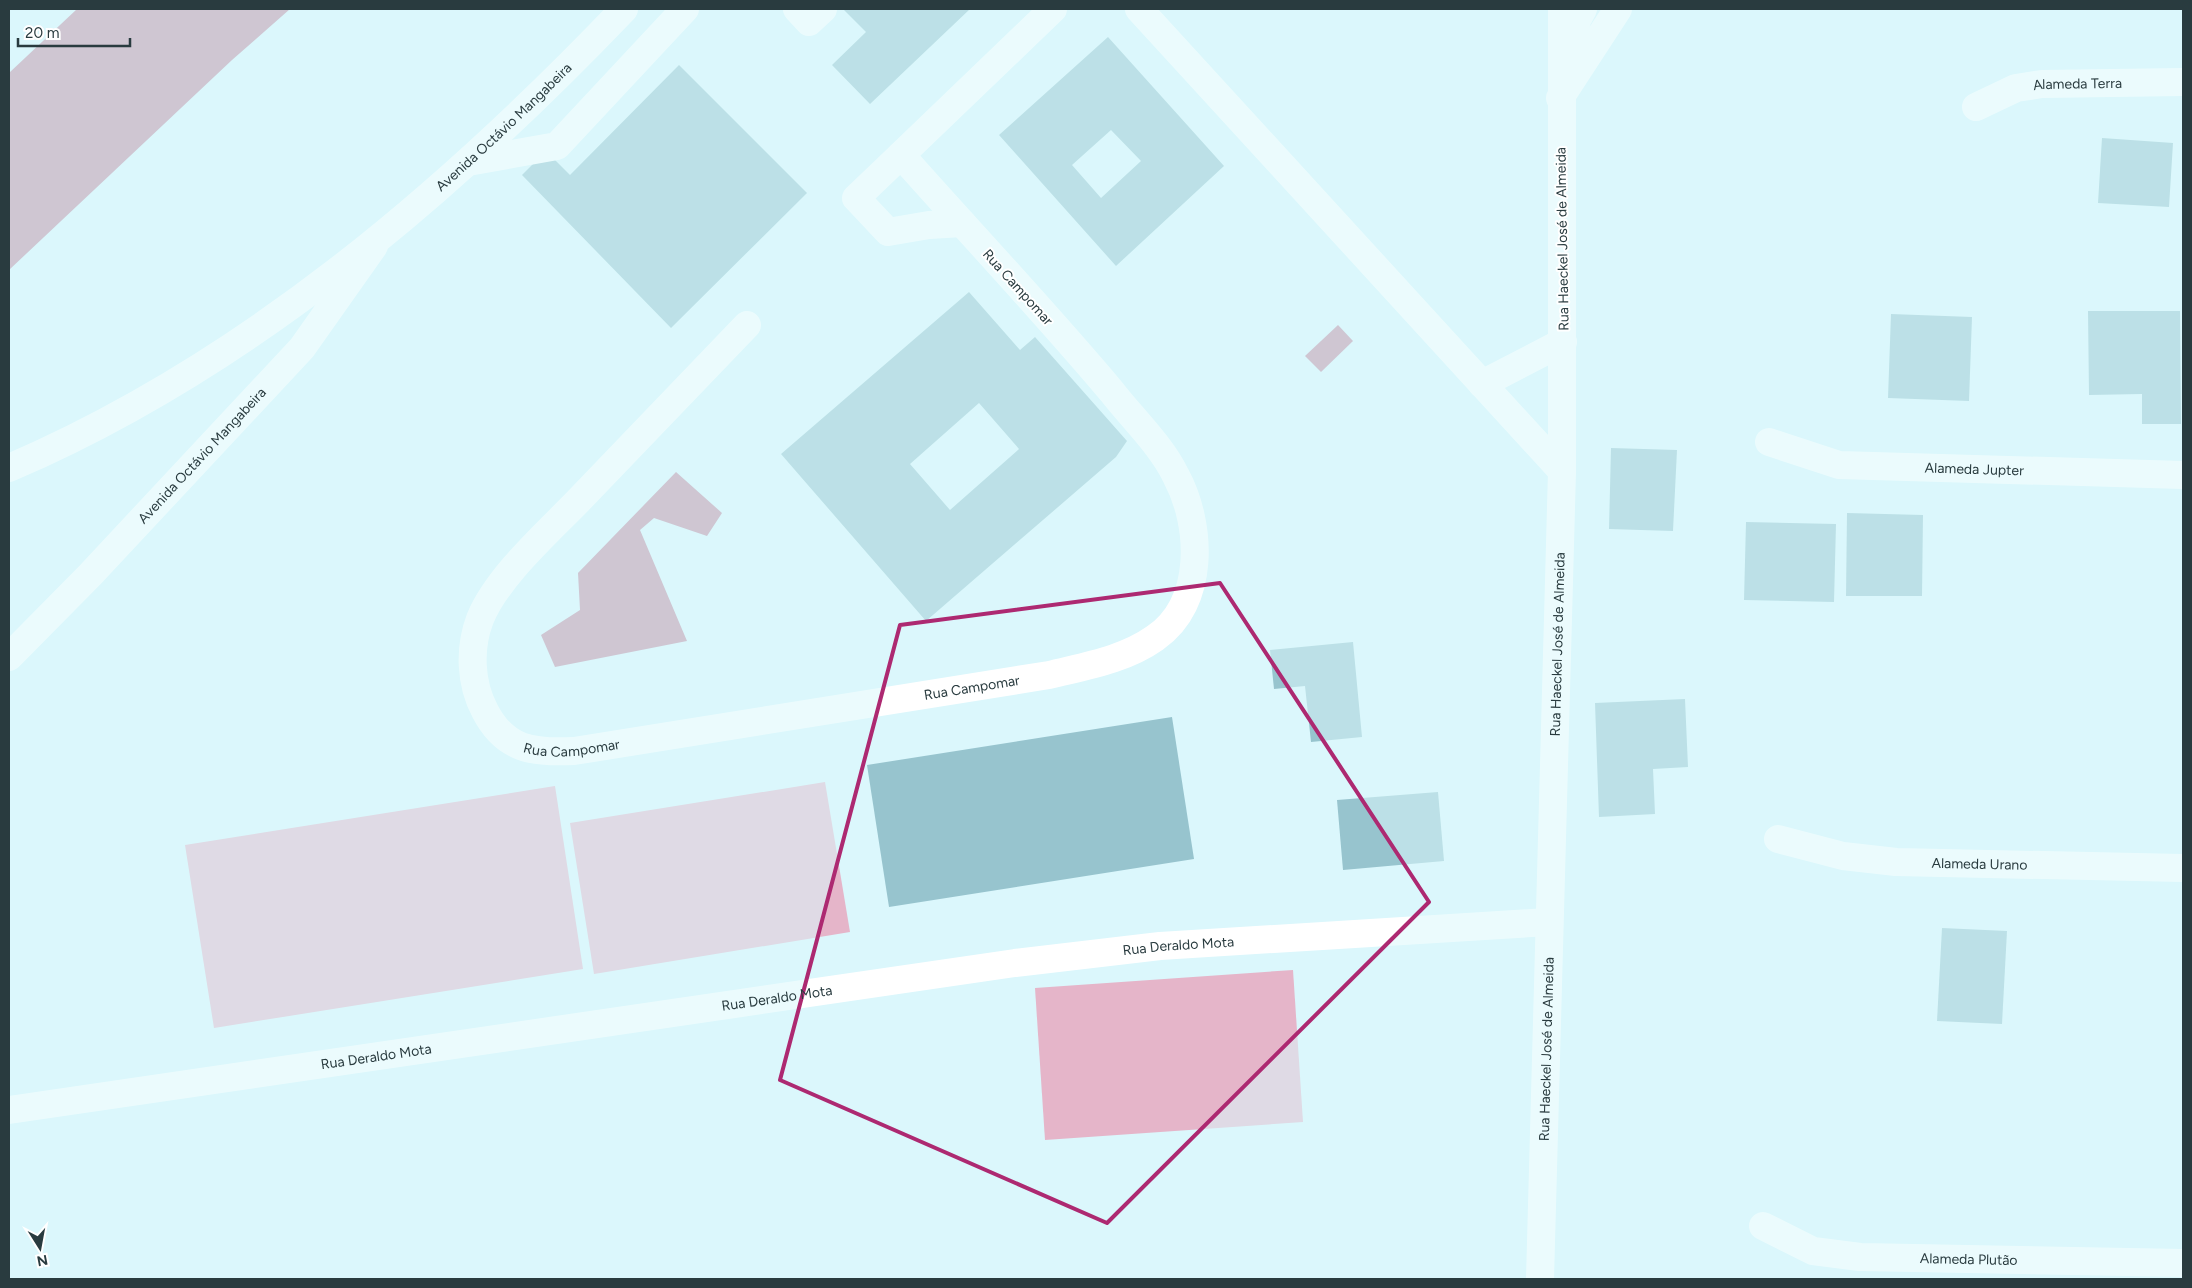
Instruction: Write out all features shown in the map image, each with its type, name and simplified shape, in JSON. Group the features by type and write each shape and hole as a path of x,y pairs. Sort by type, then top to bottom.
{"street":[{"name":"Avenida Octávio Mangabeira","path":"9,468 103,423 189,374 259,328 377,241 468,162 624,9"},
{"path":"468,162 557,146 685,9"},
{"path":"797,9 809,22 822,9"},
{"path":"962,224 929,225 888,232 856,198 1053,9"},
{"path":"1139,9 1562,471"},
{"name":"Rua Haeckel José de Almeida","path":"1540,1279 1548,922 1562,471 1563,342 1560,98 1562,9"},
{"path":"1560,98 1577,20 1583,9"},
{"path":"1560,98 1618,9"},
{"name":"Alameda Terra","path":"1976,107 2016,88 2042,84 2183,82"},
{"name":"Rua Campomar","path":"747,325 541,539 496,590 480,619 472,647 478,698 491,722 503,736 518,746 544,753 574,751 1049,675 1132,652 1157,638 1175,619 1189,592 1195,560 1190,514 1177,476 1167,459 1091,368 901,156"},
{"name":"Avenida Octávio Mangabeira","path":"9,657 90,575 302,348 377,241"},
{"path":"1482,384 1563,342"},
{"name":"Alameda Jupter","path":"1769,442 1839,466 2183,475"},
{"name":"Alameda Urano","path":"1778,839 1842,856 1896,862 2183,868"},
{"name":"Rua Deraldo Mota","path":"9,1110 1034,961 1160,946 1548,922"},
{"name":"Alameda Plutão","path":"1763,1226 1814,1251 1860,1257 2183,1263"}],"highlighted area":[{"path":"1220,583 1429,902 1107,1223 780,1080 900,625"}],"shaded area":[{"path":"77,9 290,9 232,60 9,270 9,73"},
{"path":"1338,325 1353,341 1321,372 1305,356"},
{"path":"676,472 722,513 707,536 654,518 640,530 687,641 555,667 541,635 580,610 578,573"},
{"path":"825,782 850,932 594,974 570,823"},
{"path":"555,786 583,969 214,1028 185,845"},
{"path":"1293,970 1303,1122 1045,1140 1035,988"}],"building":[{"path":"843,9 970,9 870,104 832,65 866,32"},
{"path":"1108,37 1224,166 1116,266 999,135","holes":["1111,130 1141,161 1101,198 1072,165"]},
{"path":"679,65 807,193 671,328 522,175 546,151 570,175"},
{"path":"2102,138 2173,143 2169,207 2098,203"},
{"path":"969,292 1020,350 1035,337 1127,441 1116,457 926,621 781,454","holes":["979,403 1019,449 950,510 910,464"]},
{"path":"2088,311 2180,311 2181,424 2142,424 2142,394 2089,395"},
{"path":"1891,314 1972,317 1969,401 1888,398"},
{"path":"1611,448 1677,450 1673,531 1609,529"},
{"path":"1847,513 1923,515 1922,596 1846,596"},
{"path":"1746,522 1836,524 1834,602 1744,600"},
{"path":"1353,642 1362,737 1311,742 1305,686 1274,689 1270,650"},
{"path":"1685,699 1688,767 1653,769 1655,814 1599,817 1595,703"},
{"path":"1172,717 1194,859 889,907 867,765"},
{"path":"1438,792 1444,861 1343,870 1337,800"},
{"path":"1942,928 2007,931 2002,1024 1937,1021"}]}
